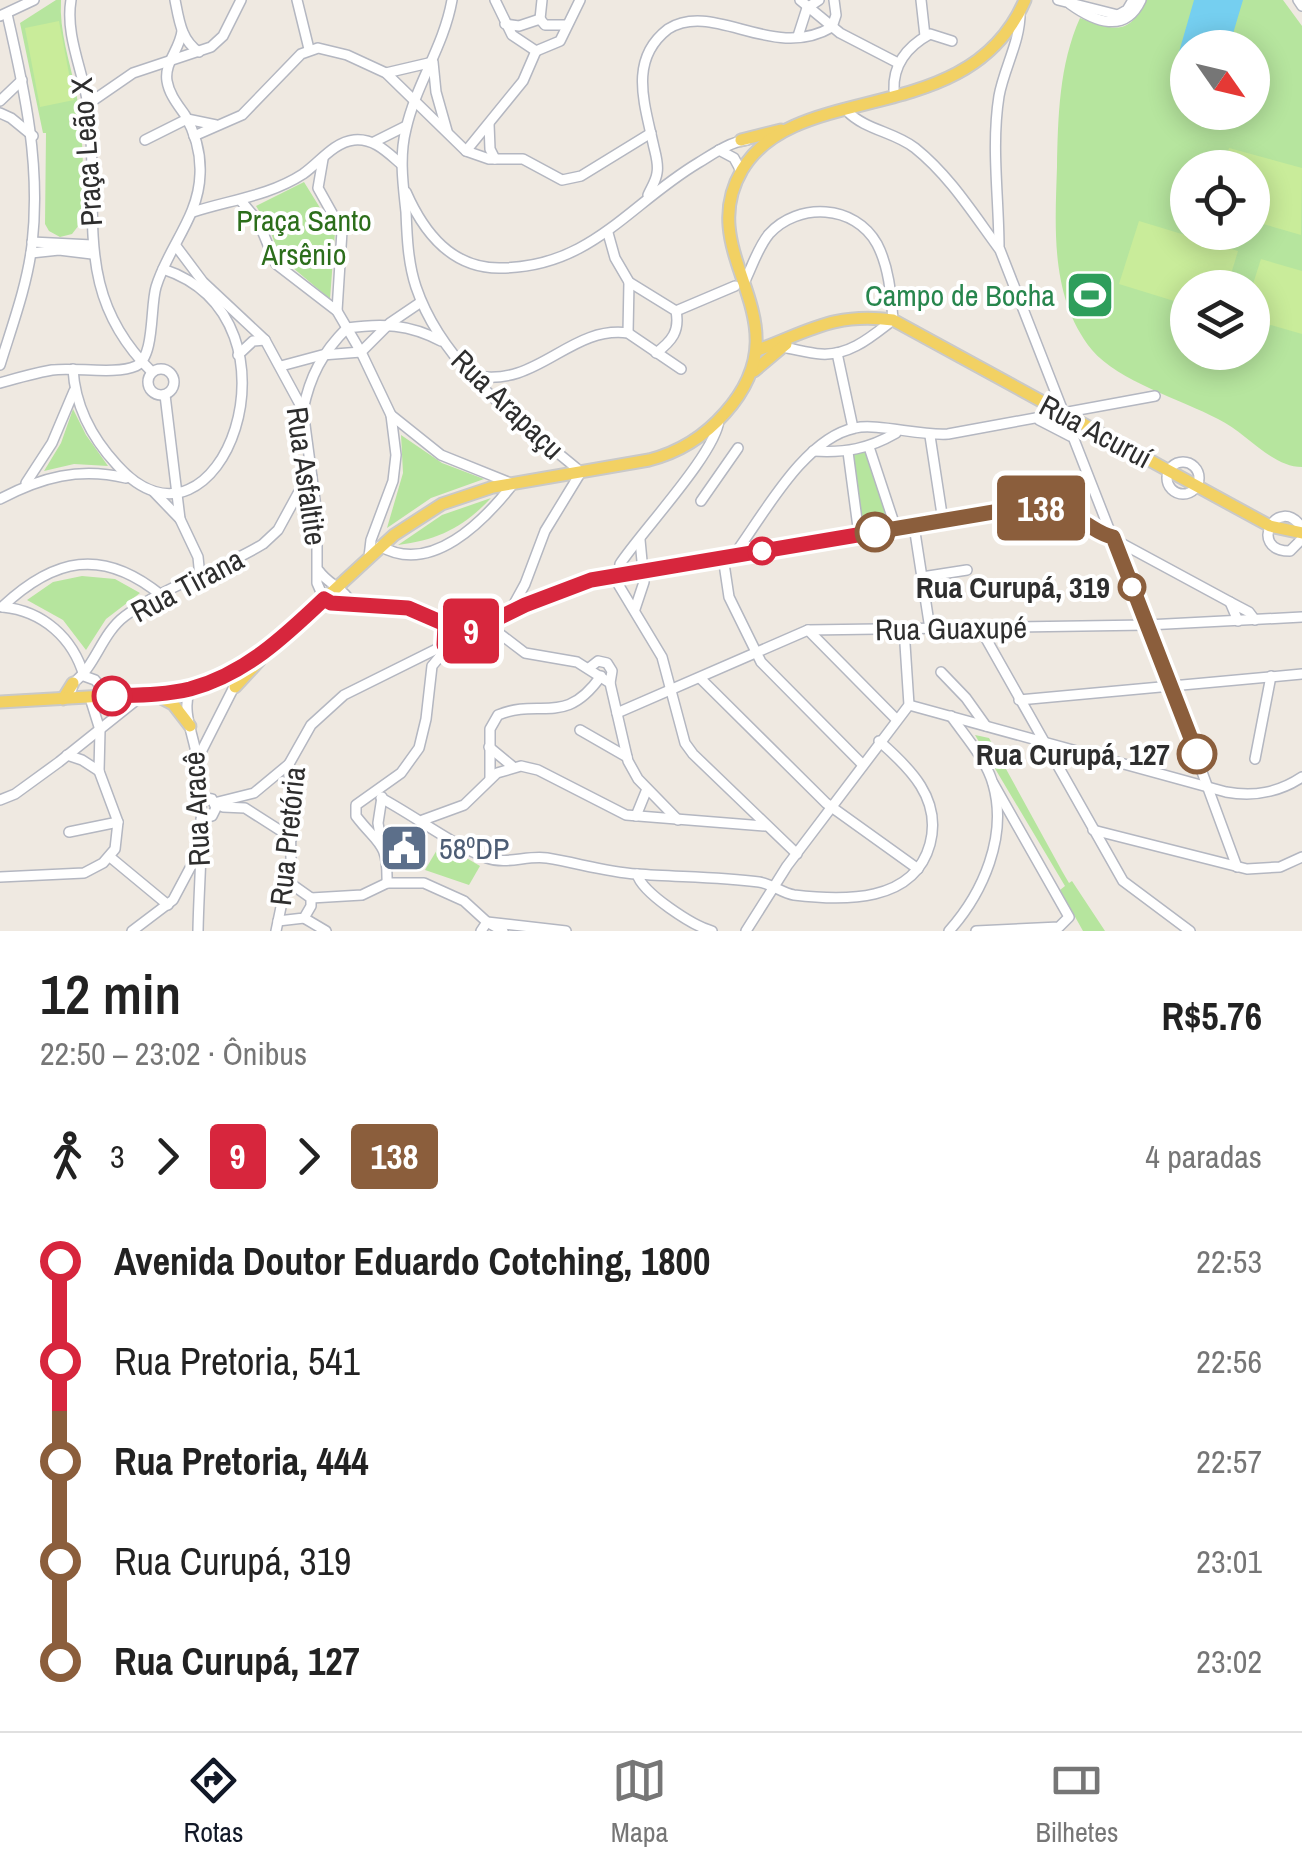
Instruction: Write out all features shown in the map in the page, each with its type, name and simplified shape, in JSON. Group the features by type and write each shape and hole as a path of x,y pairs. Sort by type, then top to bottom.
{"main road":[{"path":"741,140 921,89 967,68 1000,40 1022,6"},
{"path":"752,373 758,350 756,320 740,284 728,220 742,170 758,149 785,130"},
{"path":"758,350 832,320 893,320"},
{"name":"Rua Acuruí","path":"893,320 1270,526 1302,534"},
{"path":"235,688 268,651 380,547 417,518 466,494 673,454 719,420 752,373 793,338"},
{"path":"0,702 190,689 230,673 268,651"},
{"path":"69,699 78,680"},
{"path":"148,694 173,704 190,726"}],"street":[{"path":"0,365 32,247 36,194 33,136 4,15 34,0"},
{"name":"Praça Leão X","path":"32,247 92,249 90,125 71,30 71,0"},
{"path":"175,0 182,32 199,52"},
{"path":"87,99 133,73 218,42 242,0"},
{"path":"296,0 309,49"},
{"name":"Rua Arapaçu","path":"452,0 406,126 401,164 410,266 422,302 444,342 472,375 581,472"},
{"path":"496,0 512,36 536,50 560,41 580,0"},
{"path":"542,0 538,22 548,48"},
{"path":"803,4 819,0"},
{"path":"646,198 656,179 657,161 641,87 644,61 651,47 675,24 703,18 758,35 814,35 832,27 836,15 834,0"},
{"path":"922,0 924,36"},
{"path":"1058,0 1118,15 1137,0"},
{"path":"803,4 832,27 898,63"},
{"path":"798,36 803,4"},
{"path":"1000,250 998,101 1022,6"},
{"path":"524,45 521,39 538,22"},
{"path":"506,24 568,25"},
{"path":"0,383 52,370 127,368 142,362 149,344 152,301 199,192 200,161 194,136 169,88 169,63 180,47 182,32"},
{"path":"894,90 898,63 924,36 930,34 952,42"},
{"path":"194,136 242,115 309,49 328,49 386,73 466,150 495,159 523,159 553,177 581,176 651,133"},
{"path":"466,150 523,81 536,50"},
{"path":"386,73 432,62 447,134"},
{"path":"0,101 22,80"},
{"path":"84,80 108,88"},
{"path":"90,125 108,88"},
{"path":"847,111 913,146 942,174 1000,250 1237,867"},
{"path":"0,113 33,136"},
{"path":"145,140 187,118 216,124"},
{"path":"488,124 490,150 495,159"},
{"path":"374,142 406,126"},
{"path":"404,184 432,236 458,259 500,268 544,264 604,242 646,198 719,150 741,140 752,141 758,149"},
{"path":"193,212 241,201 302,175 343,142 374,142 401,164"},
{"path":"719,150 734,158 742,170"},
{"path":"318,188 323,159"},
{"path":"657,161 672,179"},
{"path":"302,175 318,188 342,231 337,312"},
{"path":"199,192 216,204"},
{"path":"241,201 258,221 276,264 337,312 362,352 391,415 396,455 394,481 376,524 369,557"},
{"path":"676,311 740,284 760,247 784,222 800,213 831,212 853,220 874,239 888,276 893,320 871,338 837,353 782,348"},
{"path":"983,227 990,230 999,224"},
{"path":"407,228 432,236"},
{"path":"604,242 629,282 676,311"},
{"name":"Rua Asfaltite","path":"176,246 204,282 265,340 304,410 318,515 317,583 324,599"},
{"path":"92,249 95,270 117,327 152,372"},
{"path":"152,490 177,492 217,470 230,444 244,391 238,355 226,320 198,286 164,269"},
{"path":"628,332 629,282"},
{"path":"282,366 362,352 390,323 422,302"},
{"path":"656,354 676,335 676,311"},
{"path":"226,320 237,313"},
{"path":"304,410 307,391 322,356 348,328 390,323 422,331 444,342"},
{"path":"472,375 512,377 596,335 628,332 681,369"},
{"path":"238,355 253,341 265,340"},
{"path":"837,353 853,428"},
{"path":"73,369 74,391 99,443 129,478"},
{"path":"165,396 150,390 148,378 152,372 162,369 173,377 174,386 165,396 180,515 198,558 200,576"},
{"path":"25,485 52,442 74,391"},
{"path":"863,765 761,662 730,597 729,556 813,451 853,428 930,436 1156,396"},
{"path":"376,524 380,547 405,554 451,542 483,520 513,484 441,455 391,415"},
{"path":"1034,419 1057,427 1072,438"},
{"path":"719,420 697,462 625,556 616,576 662,658 680,730 693,754 797,854"},
{"path":"813,451 848,452 869,447 898,432"},
{"path":"930,436 943,521"},
{"path":"697,462 699,437"},
{"path":"869,447 896,528"},
{"path":"701,501 738,448"},
{"path":"848,452 859,535"},
{"path":"697,462 718,476"},
{"path":"0,499 25,485 77,472 129,478 152,490 180,515"},
{"path":"502,635 506,614 526,584 535,552 581,472"},
{"name":"Rua Tirana","path":"78,680 119,621 161,595 264,544 312,477"},
{"path":"180,515 189,487"},
{"name":"Rua Pretória","path":"277,926 292,838 289,764 311,725 332,704 506,614 572,586 616,576 896,528 1040,508 1085,522 1106,522"},
{"name":"Rua Pretória","path":"1085,522 1249,612 1256,620"},
{"path":"914,526 930,629"},
{"path":"1270,526 1268,537 1279,550 1290,551 1302,534"},
{"path":"635,610 645,570 640,540"},
{"path":"198,558 213,571"},
{"path":"1,607 34,580 68,566 109,566 128,573 161,595"},
{"path":"922,577 966,570"},
{"name":"Rua Asfaltite","path":"319,571 350,602"},
{"path":"526,584 537,600"},
{"path":"324,599 331,603 408,608 465,634"},
{"path":"1230,602 1238,621"},
{"path":"1,607 25,611 48,623 80,661 78,680 95,680 109,696"},
{"name":"Rua Guaxupé","path":"617,712 808,630 1146,625 1302,617"},
{"path":"380,841 360,822 355,811 359,800 401,773 419,748 432,666 442,654 445,624"},
{"path":"487,624 525,652 568,659 605,679 627,757 647,789 678,820"},
{"path":"746,931 797,854 909,705 904,628"},
{"path":"980,628 1123,882 1190,931"},
{"path":"808,630 896,719"},
{"path":"419,658 432,666"},
{"path":"80,661 92,662"},
{"path":"941,672 986,726"},
{"path":"198,760 212,725 235,688 236,677 230,673"},
{"path":"1020,700 1302,674"},
{"path":"1254,759 1272,676"},
{"path":"700,678 832,808 918,870"},
{"path":"490,779 492,722 498,715 512,710 556,710 568,706 605,679"},
{"name":"Rua Aracê","path":"190,689 186,703 198,760 202,846 198,931"},
{"path":"0,800 15,794 148,694"},
{"path":"0,877 84,873 110,856 119,836 118,822 99,771 100,730 90,698"},
{"path":"909,705 1244,795 1282,788 1302,777"},
{"path":"951,716 1023,832 1069,917 1058,927 976,931"},
{"path":"580,730 627,757"},
{"path":"381,798 488,858 547,858 637,874 760,882 795,895 872,896 898,886 918,870 931,836 928,798 909,768 880,741"},
{"path":"490,747 512,766 538,770 616,812 767,826"},
{"path":"67,756 99,771"},
{"path":"215,805 245,803 289,764"},
{"path":"423,820 464,805 490,779 512,766"},
{"path":"954,931 985,876 994,840 993,784"},
{"path":"386,786 378,823 388,866 387,883"},
{"path":"636,816 647,789"},
{"path":"199,797 208,797 215,805"},
{"path":"245,803 292,838"},
{"path":"201,819 209,818 215,805"},
{"path":"70,832 118,822"},
{"path":"994,840 1008,828 1023,832"},
{"path":"1094,830 1237,867 1268,869 1302,857"},
{"path":"132,931 168,905 202,846"},
{"path":"110,856 168,905"},
{"path":"637,874 644,888 712,931"},
{"path":"287,881 311,898 362,895 387,883 436,886 464,900 484,926 503,931"},
{"path":"277,926 304,918 311,898"},
{"path":"304,918 326,931"},
{"path":"484,926 566,931"}],"green space":[{"path":"61,0 83,158 79,225 72,234 60,237 45,224 46,133 20,23"},
{"path":"1146,0 1283,0 1302,26 1302,467 1280,461 1218,419 1151,389 1103,361 1078,330 1069,308 1058,262 1056,214 1059,110 1068,54 1080,18 1111,27 1133,20"},
{"path":"59,21 74,100 40,107 25,28"},
{"path":"1270,159 1302,168 1301,235 1270,226"},
{"name":"Praça Santo Arsênio","path":"304,182 335,232 330,299 280,257 256,206"},
{"path":"1139,221 1170,230 1170,250 1238,251 1232,270 1170,270 1170,300 1119,284"},
{"path":"1261,259 1302,271 1302,334 1270,325 1270,270 1257,270"},
{"path":"73,409 108,466 74,464 44,471 61,443"},
{"path":"401,435 442,463 484,479 431,498 387,528 403,473"},
{"path":"868,448 894,527 861,532 848,453"},
{"path":"491,498 449,530 426,540 398,545 442,515"},
{"path":"82,576 115,579 140,593 106,619 86,650 63,620 27,600 53,582"},
{"path":"975,735 989,738 1069,883 1072,881 1105,931 1083,931 1060,890 1065,886"},
{"path":"441,843 480,866 469,885 425,870"}],"water":[{"path":"1194,0 1243,0 1234,30 1185,30"}],"bus line":[{"name":"138","path":"875,532 1017,508 1040,508 1071,516 1113,537 1197,754"},
{"name":"9","path":"112,696 174,692 217,679 268,651 324,599 331,603 408,608 445,624 444,645 525,605 591,580 875,532"}],"place":[{"name":"Campo de Bocha","path":"1090,295"},
{"name":"Rua Curupá, 319","path":"1132,587"},
{"name":"Rua Curupá, 127","path":"1197,754"},
{"name":"58ºDP","path":"404,848"}]}
